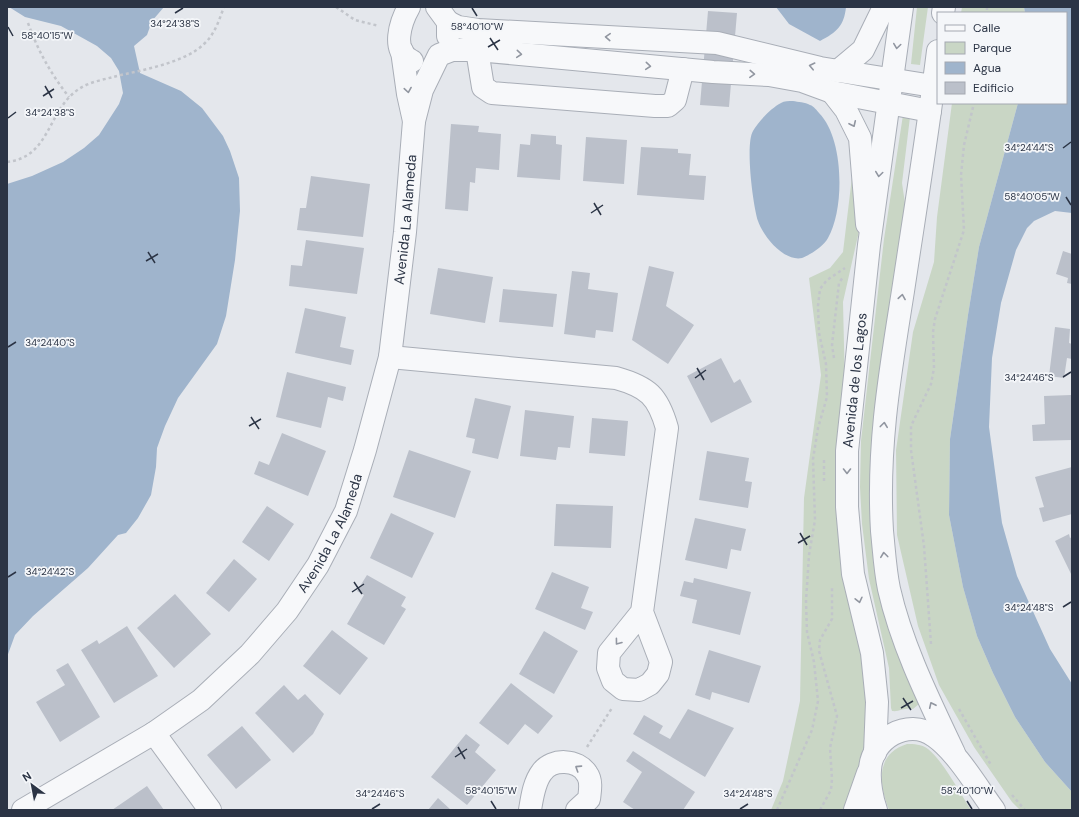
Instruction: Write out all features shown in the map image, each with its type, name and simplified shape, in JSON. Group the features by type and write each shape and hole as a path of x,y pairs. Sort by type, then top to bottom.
{"street":[{"path":"409,7 402,19 401,42 409,60 416,62 427,62 452,50 477,50 683,69 769,75 802,81 832,92 930,111"},
{"path":"838,71 864,50 884,7"},
{"name":"Avenida de los Lagos","path":"872,762 877,702 872,653 853,574 847,507 847,452 869,245 902,7"},
{"path":"442,12 458,27 478,30 717,44 838,71 933,86"},
{"name":"Avenida La Alameda","path":"23,810 154,734 201,700 250,654 287,610 318,565 346,511 365,450 390,357 405,232 414,121 422,90 448,36 442,12"},
{"name":"Avenida La Alameda","path":"401,42 408,94 414,121"},
{"path":"477,50 483,87 492,93 668,106 675,100 683,69"},
{"path":"937,58 890,370 881,446 881,505 884,551 889,588 915,668 954,753 994,810"},
{"path":"832,92 849,115 860,138 869,245"},
{"path":"390,357 616,378 636,383 653,395 662,410 667,428 642,612 661,662 658,674 650,684 639,690 623,689 613,681 608,668 609,653 642,612"},
{"path":"854,810 872,762 884,738 899,730 912,729 924,731 934,736 954,753"},
{"path":"154,734 210,810"},
{"path":"530,810 535,788 541,772 550,765 565,762 576,765 587,774 590,786 589,799 577,810"},
{"path":"872,762 876,810"}],"path":[{"path":"7,162 27,156 36,149 69,97 79,89 92,83 188,55 204,44 218,26 224,7"},
{"path":"336,7 355,20 401,42"},
{"path":"28,23 42,57 53,77 69,97"},
{"path":"931,647 924,546 917,485 911,450 911,426 931,384 934,368 933,332 935,319 964,230 961,175 964,145 974,104"},
{"path":"777,810 812,730 818,701 814,662 807,632 806,601 809,555 815,520 813,459 818,428 827,397 826,364 819,333 818,306 820,289 827,280 846,268"},
{"path":"576,765 623,689"},
{"path":"956,703 993,768"},
{"path":"1010,793 1025,810"}],"green space":[{"path":"917,7 928,7 920,65 911,64"},
{"path":"962,7 1024,7 1025,12 961,12"},
{"path":"952,104 1018,104 979,247 950,439 949,515 963,587 977,636 993,673 1015,717 1045,762 1072,792 1072,810 1020,810 1012,802 974,747 939,685 918,626 897,535 896,450 913,332 934,262 937,217"},
{"path":"903,115 910,117 902,183 906,210 880,382 903,665 919,704 913,709 892,711 889,668 869,579 862,524 860,487 861,441 884,239"},
{"path":"855,152 861,208 859,231 843,302 845,389 868,684 867,734 861,762 847,810 771,810 783,781 800,701 804,498 821,375 809,278 830,268 843,252"},
{"path":"907,744 923,746 934,754 971,810 889,810 883,790 882,771 889,755"}],"water":[{"path":"9,7 164,7 152,21 147,35 134,46 140,73 181,91 202,108 223,136 230,151 239,178 240,211 235,260 226,316 217,344 178,398 165,426 157,448 156,467 151,495 138,518 126,533 118,535 88,568 33,616 15,635 7,657 7,184 32,176 63,162 84,148 99,135 119,104 123,93 119,71 111,58 97,46 61,26 25,17"},
{"path":"776,7 846,7 845,14 839,28 831,35 820,41 789,24"},
{"path":"1024,7 1072,7 1072,213 1055,211 1034,221 1027,228 1016,250 1001,303 992,358 989,427 1002,523 1017,576 1050,649 1072,684 1072,792 1045,762 1015,717 993,673 977,636 963,587 949,515 950,439 979,247 1018,104 1067,104 1067,12 1025,12"},
{"path":"788,101 806,103 813,106 827,124 833,139 839,174 839,192 834,225 828,238 823,244 809,255 802,258 788,256 781,252 764,234 756,213 750,161 751,138 755,127 777,105"}],"building":[{"path":"708,11 737,13 729,107 700,105"},
{"path":"451,124 479,126 478,132 501,134 499,170 476,168 475,183 470,182 468,211 445,209"},
{"path":"531,134 556,136 556,144 562,145 560,180 517,177 520,144 530,145"},
{"path":"586,137 627,140 624,184 583,181"},
{"path":"641,147 678,149 678,153 691,154 689,175 706,176 704,200 637,195"},
{"path":"311,176 370,184 363,237 297,230 300,208 306,208"},
{"path":"306,240 364,248 357,294 289,286 291,265 302,266"},
{"path":"1063,251 1072,254 1072,284 1067,283 1068,278 1056,274"},
{"path":"649,266 674,272 666,306 694,325 668,364 632,340"},
{"path":"438,268 493,277 485,323 430,314"},
{"path":"572,271 590,273 588,289 618,293 613,332 596,330 595,338 564,334"},
{"path":"503,289 557,294 553,327 499,322"},
{"path":"305,308 346,317 340,347 354,350 351,365 295,353"},
{"path":"1055,327 1070,329 1069,343 1072,344 1072,359 1067,358 1064,378 1049,376"},
{"path":"721,358 734,383 740,379 752,402 711,423 687,376"},
{"path":"287,372 346,387 343,401 328,397 321,428 276,417"},
{"path":"1071,395 1072,440 1033,441 1032,425 1045,424 1044,396"},
{"path":"475,398 511,406 498,459 472,453 475,439 466,437"},
{"path":"525,410 574,416 570,448 558,447 556,460 520,456"},
{"path":"592,418 628,421 625,456 589,453"},
{"path":"282,433 326,451 308,496 254,474 259,461 269,465"},
{"path":"409,450 471,471 455,518 393,497"},
{"path":"707,451 749,458 745,481 752,482 748,508 699,500"},
{"path":"1072,467 1072,514 1043,522 1039,508 1044,507 1035,477"},
{"path":"556,504 613,506 611,548 554,546"},
{"path":"267,506 294,524 269,561 242,542"},
{"path":"391,513 434,533 412,578 370,558"},
{"path":"695,518 746,529 741,551 731,549 727,569 685,560"},
{"path":"1069,534 1070,538 1072,537 1072,576 1055,541"},
{"path":"234,559 257,579 229,612 206,593"},
{"path":"552,572 589,587 581,608 593,612 585,630 535,609"},
{"path":"367,575 406,597 401,606 406,609 384,645 347,624 364,595 357,591"},
{"path":"694,578 751,592 740,635 692,623 697,600 680,596 684,581 693,583"},
{"path":"175,594 211,634 174,668 137,628"},
{"path":"127,626 158,676 114,703 81,650 97,640 99,644"},
{"path":"332,630 368,658 340,695 303,666"},
{"path":"544,631 578,651 554,694 519,674"},
{"path":"709,650 761,666 749,703 712,692 710,700 695,695"},
{"path":"68,663 100,717 60,742 36,702 65,685 56,670"},
{"path":"511,683 553,716 538,734 525,724 508,745 479,723"},
{"path":"284,685 298,700 305,694 324,714 313,734 293,753 255,713"},
{"path":"688,709 734,728 705,777 633,734 644,715 663,726 659,733 670,739"},
{"path":"242,726 271,760 236,789 207,755"},
{"path":"466,734 480,745 475,752 496,770 467,805 431,777"},
{"path":"633,751 695,792 683,810 635,810 623,802 642,772 626,761"},
{"path":"147,786 164,810 112,810"},
{"path":"438,798 451,810 428,810"}]}
